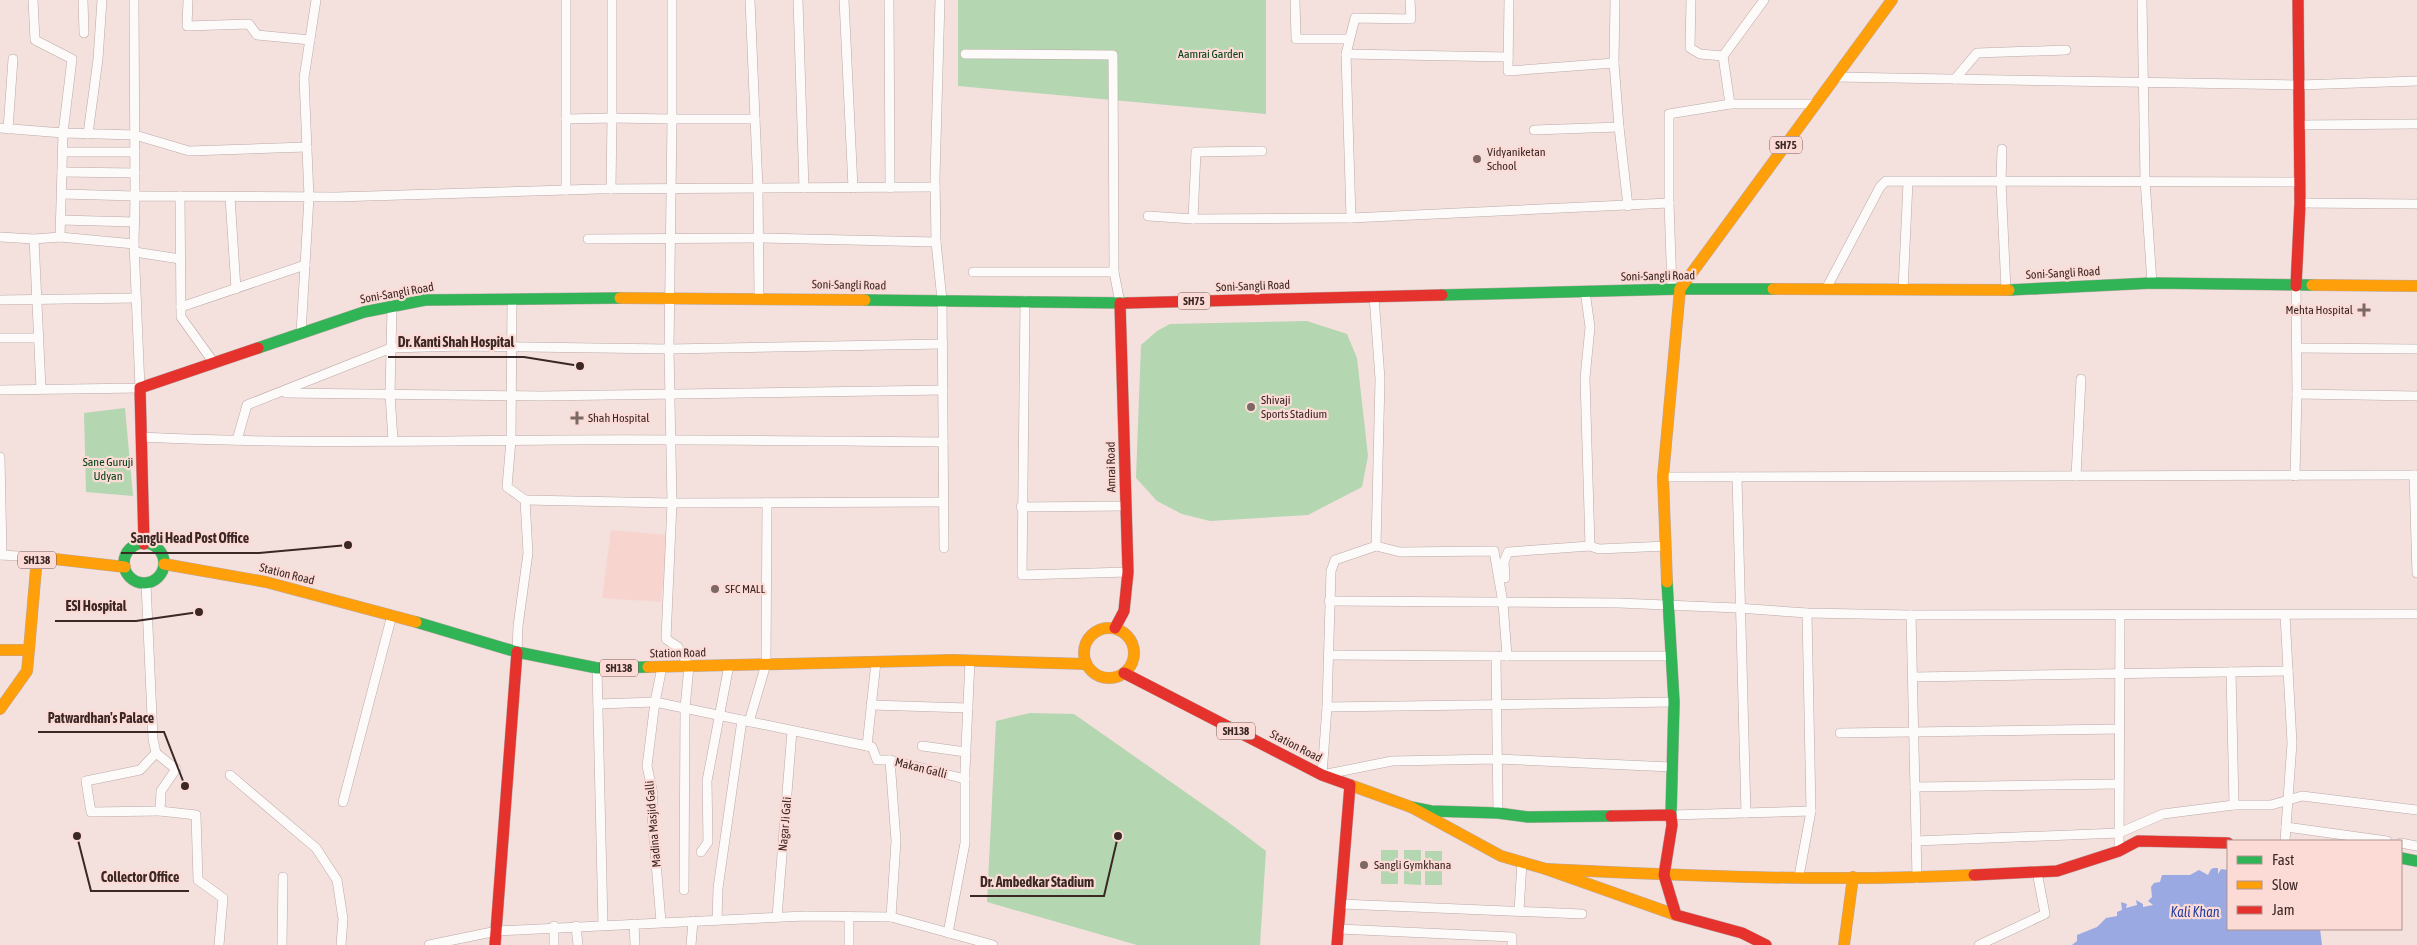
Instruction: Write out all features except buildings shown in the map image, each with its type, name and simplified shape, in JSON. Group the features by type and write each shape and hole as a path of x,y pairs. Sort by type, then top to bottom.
{"main road":[{"name":"SH75","path":"1676,289 1892,0"},
{"path":"2296,286 2300,203 2298,0"},
{"name":"Soni-Sangli Road","path":"140,388 364,312 425,300 671,297 1120,303 1676,289 2006,290 2152,283 2417,286"},
{"path":"1676,289 1663,477 1670,656 1674,702 1671,766 1672,825 1664,875 1676,915"},
{"name":"Amrai Road","path":"1115,628 1124,611 1128,572 1124,382 1120,303"},
{"path":"140,388 144,544"},
{"path":"144,544 150,544 161,552 164,564 160,576 146,583 131,578 125,566 127,554 132,548 144,544"},
{"name":"SH138","path":"29,650 37,557 125,566"},
{"name":"Station Road","path":"164,564 266,582 392,615 517,652 597,668 970,660 1086,664"},
{"path":"1104,628 1115,628 1127,635 1134,651 1130,667 1124,673 1107,678 1091,671 1086,664 1083,649 1090,635 1104,628"},
{"path":"0,650 29,650 27,671 0,709"},
{"path":"495,945 517,652"},
{"name":"Station Road","path":"1124,673 1322,775 1410,807"},
{"path":"1338,945 1350,785"},
{"path":"1410,807 1528,817 1671,815"},
{"path":"1410,807 1500,856 1546,869 1676,915 1742,933 1766,945"},
{"path":"1546,869 1664,875 1917,878 2058,871 2119,851 2138,841 2227,843"},
{"path":"2402,858 2417,861"},
{"path":"1844,945 1853,877"}],"street":[{"path":"33,0 35,40 72,59 63,133 60,237"},
{"path":"83,0 84,34"},
{"path":"88,134 98,59 102,0"},
{"path":"0,390 140,388 134,248 134,0"},
{"path":"188,0 187,26 249,24 257,35 310,40"},
{"path":"301,333 309,197 304,78 316,0"},
{"path":"566,0 566,190"},
{"path":"611,189 612,0"},
{"path":"672,0 672,190 669,348 672,503 666,640 678,647 689,666 685,708 684,890"},
{"path":"750,0 758,189 759,298"},
{"path":"798,0 804,188"},
{"path":"844,0 853,188"},
{"path":"889,0 890,188"},
{"path":"940,0 935,187 936,242 942,300 944,548"},
{"path":"1296,0 1296,39 1348,40"},
{"path":"1350,218 1346,54 1348,40 1355,18 1411,19 1410,0"},
{"path":"1509,0 1508,71 1614,63"},
{"path":"1615,0 1614,63 1618,127 1628,206"},
{"path":"1691,0 1690,48 1700,54 1723,56"},
{"path":"1730,104 1723,56 1764,0"},
{"path":"2142,0 2146,180 2152,283"},
{"path":"1956,79 1977,53 2066,50"},
{"path":"964,54 1113,55 1114,272 1120,303"},
{"path":"1346,54 1508,57"},
{"path":"13,59 4,128 63,133 134,135 189,151 307,147"},
{"path":"1836,76 2299,85 2417,80"},
{"path":"1676,289 1669,204 1669,114 1730,104 1816,104"},
{"path":"566,118 755,120"},
{"path":"2300,125 2417,124"},
{"path":"1534,130 1618,127"},
{"path":"2002,148 2001,182 2006,290"},
{"path":"1193,219 1196,152 1262,151"},
{"path":"63,152 135,152"},
{"path":"62,172 135,173"},
{"path":"1826,290 1880,186 1886,181 2146,180 2299,182"},
{"path":"1903,290 1908,182"},
{"path":"62,194 309,197 611,189 935,187"},
{"path":"180,196 181,317 214,363"},
{"path":"230,197 236,288"},
{"path":"2300,203 2417,204"},
{"path":"1148,216 1193,219 1350,218 1669,204"},
{"path":"61,220 135,222"},
{"path":"0,237 34,239 60,237 134,248 180,259"},
{"path":"588,239 758,238 936,242"},
{"path":"34,239 41,389"},
{"path":"181,307 305,265"},
{"path":"973,272 1114,272"},
{"path":"2295,476 2297,394 2296,286"},
{"path":"1585,291 1590,327 1585,378 1590,546"},
{"path":"1374,296 1380,379 1376,546"},
{"path":"0,300 37,301 136,298"},
{"path":"512,299 511,440 506,487 525,500 672,503 943,502"},
{"path":"1025,301 1021,506 1022,575 1128,572"},
{"path":"392,307 390,394 393,441"},
{"path":"0,338 39,338"},
{"path":"237,440 247,405 391,348 512,346 669,348 943,344"},
{"path":"2296,348 2417,349"},
{"path":"2076,476 2081,379"},
{"path":"281,393 511,396 943,390"},
{"path":"2297,394 2417,396"},
{"path":"141,437 425,443 511,440 943,442"},
{"path":"0,457 1,555 37,557"},
{"path":"1663,477 2416,475 2417,573"},
{"path":"1737,477 1746,813"},
{"path":"517,652 518,626 528,553 525,500"},
{"path":"717,920 718,888 745,721 766,664 767,503"},
{"path":"1021,506 1126,506"},
{"path":"1507,656 1503,603 1494,551 1400,552 1376,546 1335,560 1331,571 1329,601 1327,708 1322,775 1392,761 1497,759 1671,766"},
{"path":"1503,603 1504,562 1508,552 1590,546 1599,549 1666,546"},
{"path":"146,583 153,739 156,753 176,769 161,791 160,810"},
{"path":"1329,601 1421,600 1503,603 1619,603 1742,608 1807,613 1911,615 2417,614"},
{"path":"1799,876 1811,811 1807,613"},
{"path":"343,802 392,615"},
{"path":"1911,615 1917,878"},
{"path":"2119,851 2120,615"},
{"path":"2285,840 2286,801 2292,743 2286,615"},
{"path":"1328,655 1670,656"},
{"path":"1496,656 1498,813"},
{"path":"948,933 965,843 965,780 970,660"},
{"path":"598,704 655,702 867,746 876,662"},
{"path":"701,852 708,842 707,781 729,665"},
{"name":"Madina Masjid Galli","path":"661,922 652,815 654,794 647,766 655,702 662,667"},
{"path":"597,668 604,925"},
{"path":"1912,677 2288,671"},
{"path":"2231,672 2234,805"},
{"path":"1327,708 1674,702"},
{"path":"871,705 968,708"},
{"path":"1840,733 2120,729"},
{"name":"Nagar Ji Gali","path":"777,917 792,731"},
{"name":"Makan Galli","path":"867,746 872,747 877,760 890,760 965,780"},
{"path":"922,746 966,752"},
{"path":"156,753 140,770 86,781 91,812 160,810 196,816 198,880 223,898 219,945"},
{"path":"890,760 896,841 891,917"},
{"path":"230,775 316,848 336,880 343,920 341,945"},
{"path":"1915,787 2119,784"},
{"path":"1916,841 2119,833 2163,814 2234,805 2271,805 2302,796 2417,810"},
{"path":"1671,815 1811,811"},
{"path":"2286,827 2380,840"},
{"path":"2402,843 2417,846"},
{"path":"1520,912 1522,862"},
{"path":"1979,945 2045,914 2037,872"},
{"path":"282,945 283,877"},
{"path":"1341,904 1582,914"},
{"path":"429,945 497,931 554,926 777,917 891,917 993,945"},
{"path":"849,917 850,945"},
{"path":"691,945 693,921"},
{"path":"634,924 635,945"},
{"path":"554,926 554,945"},
{"path":"576,926 578,945"},
{"path":"1339,929 1512,937 1512,945"}],"shaded area":[{"path":"611,530 668,535 661,602 602,598"}],"green space":[{"name":"Aamrai Garden","path":"958,0 1266,0 1266,114 958,86"},
{"name":"Shivaji Sports Stadium","path":"1307,321 1347,334 1357,358 1368,456 1362,487 1308,515 1210,521 1182,514 1157,501 1136,478 1141,345 1157,331 1170,324"},
{"name":"Sane Guruji Udyan","path":"125,408 133,496 86,492 84,413"},
{"path":"1030,713 1074,714 1228,822 1266,851 1260,945 1137,945 987,902 996,721"},
{"path":"1381,850 1398,850 1398,884 1381,884"},
{"path":"1404,850 1421,850 1421,885 1404,884"},
{"path":"1425,851 1442,851 1442,885 1425,885"}],"water":[{"name":"Kali Khan","path":"2218,868 2218,874 2221,869 2227,870 2227,930 2320,930 2322,945 2072,945 2077,941 2077,935 2097,927 2106,918 2117,916 2117,912 2122,910 2121,902 2127,904 2126,908 2137,905 2136,900 2143,904 2143,907 2153,905 2148,901 2152,897 2151,887 2154,883 2160,882 2162,875 2190,875 2199,870 2208,875 2211,869"}],"traffic: fast":[{"path":"2009,290 2152,283 2312,285"},
{"path":"1442,295 1680,289 1773,289"},
{"path":"258,348 364,312 425,300 620,298"},
{"path":"865,300 1127,303"},
{"path":"144,543 158,549 164,563 158,577 144,583 130,577 124,563 130,549 144,543"},
{"path":"1667,582 1674,702 1671,815"},
{"path":"416,622 517,652 597,668 648,667"},
{"path":"1411,807 1431,811 1498,813 1528,817 1611,816"},
{"path":"2402,858 2417,861"}],"traffic: slow":[{"path":"1680,289 1892,0"},
{"path":"2312,285 2417,286"},
{"path":"1667,582 1663,477 1680,289"},
{"path":"1773,289 2009,290"},
{"path":"620,298 865,300"},
{"path":"0,650 29,650 37,557 125,567"},
{"path":"164,564 266,582 416,622"},
{"path":"1104,628 1114,628 1127,635 1134,648 1134,653 1134,658 1127,671 1114,678 1104,678 1095,674 1088,667 1084,658 1084,648 1088,639 1095,632 1104,628"},
{"path":"0,709 27,671 29,650"},
{"path":"648,667 953,660 1086,664"},
{"path":"1350,785 1411,807 1501,856 1546,869 1676,915"},
{"path":"1546,869 1706,876 1813,878 1974,875"},
{"path":"1844,945 1853,877"}],"traffic: jam":[{"path":"2296,286 2300,203 2298,0"},
{"path":"1127,303 1442,295"},
{"path":"1115,628 1124,611 1128,572 1120,303"},
{"path":"144,544 140,388 258,348"},
{"path":"495,945 517,652"},
{"path":"1124,673 1322,775 1350,785 1337,945"},
{"path":"1611,816 1671,815 1672,825 1664,875 1676,915 1742,933 1766,945"},
{"path":"1974,875 2057,871 2119,851 2138,841 2227,843"}],"place":[{"name":"Vidyaniketan School","path":"1477,159"},
{"name":"Mehta Hospital","path":"2364,310"},
{"name":"Dr. Kanti Shah Hospital","path":"580,366"},
{"name":"Shivaji Sports Stadium","path":"1251,407"},
{"name":"Shah Hospital","path":"577,418"},
{"name":"Sangli Head Post Office","path":"348,545"},
{"name":"SFC MALL","path":"715,589"},
{"name":"ESI Hospital","path":"199,612"},
{"name":"Patwardhan's Palace","path":"185,786"},
{"name":"Collector Office","path":"77,836"},
{"name":"Dr. Ambedkar Stadium","path":"1118,836"},
{"name":"Sangli Gymkhana","path":"1364,865"}]}
